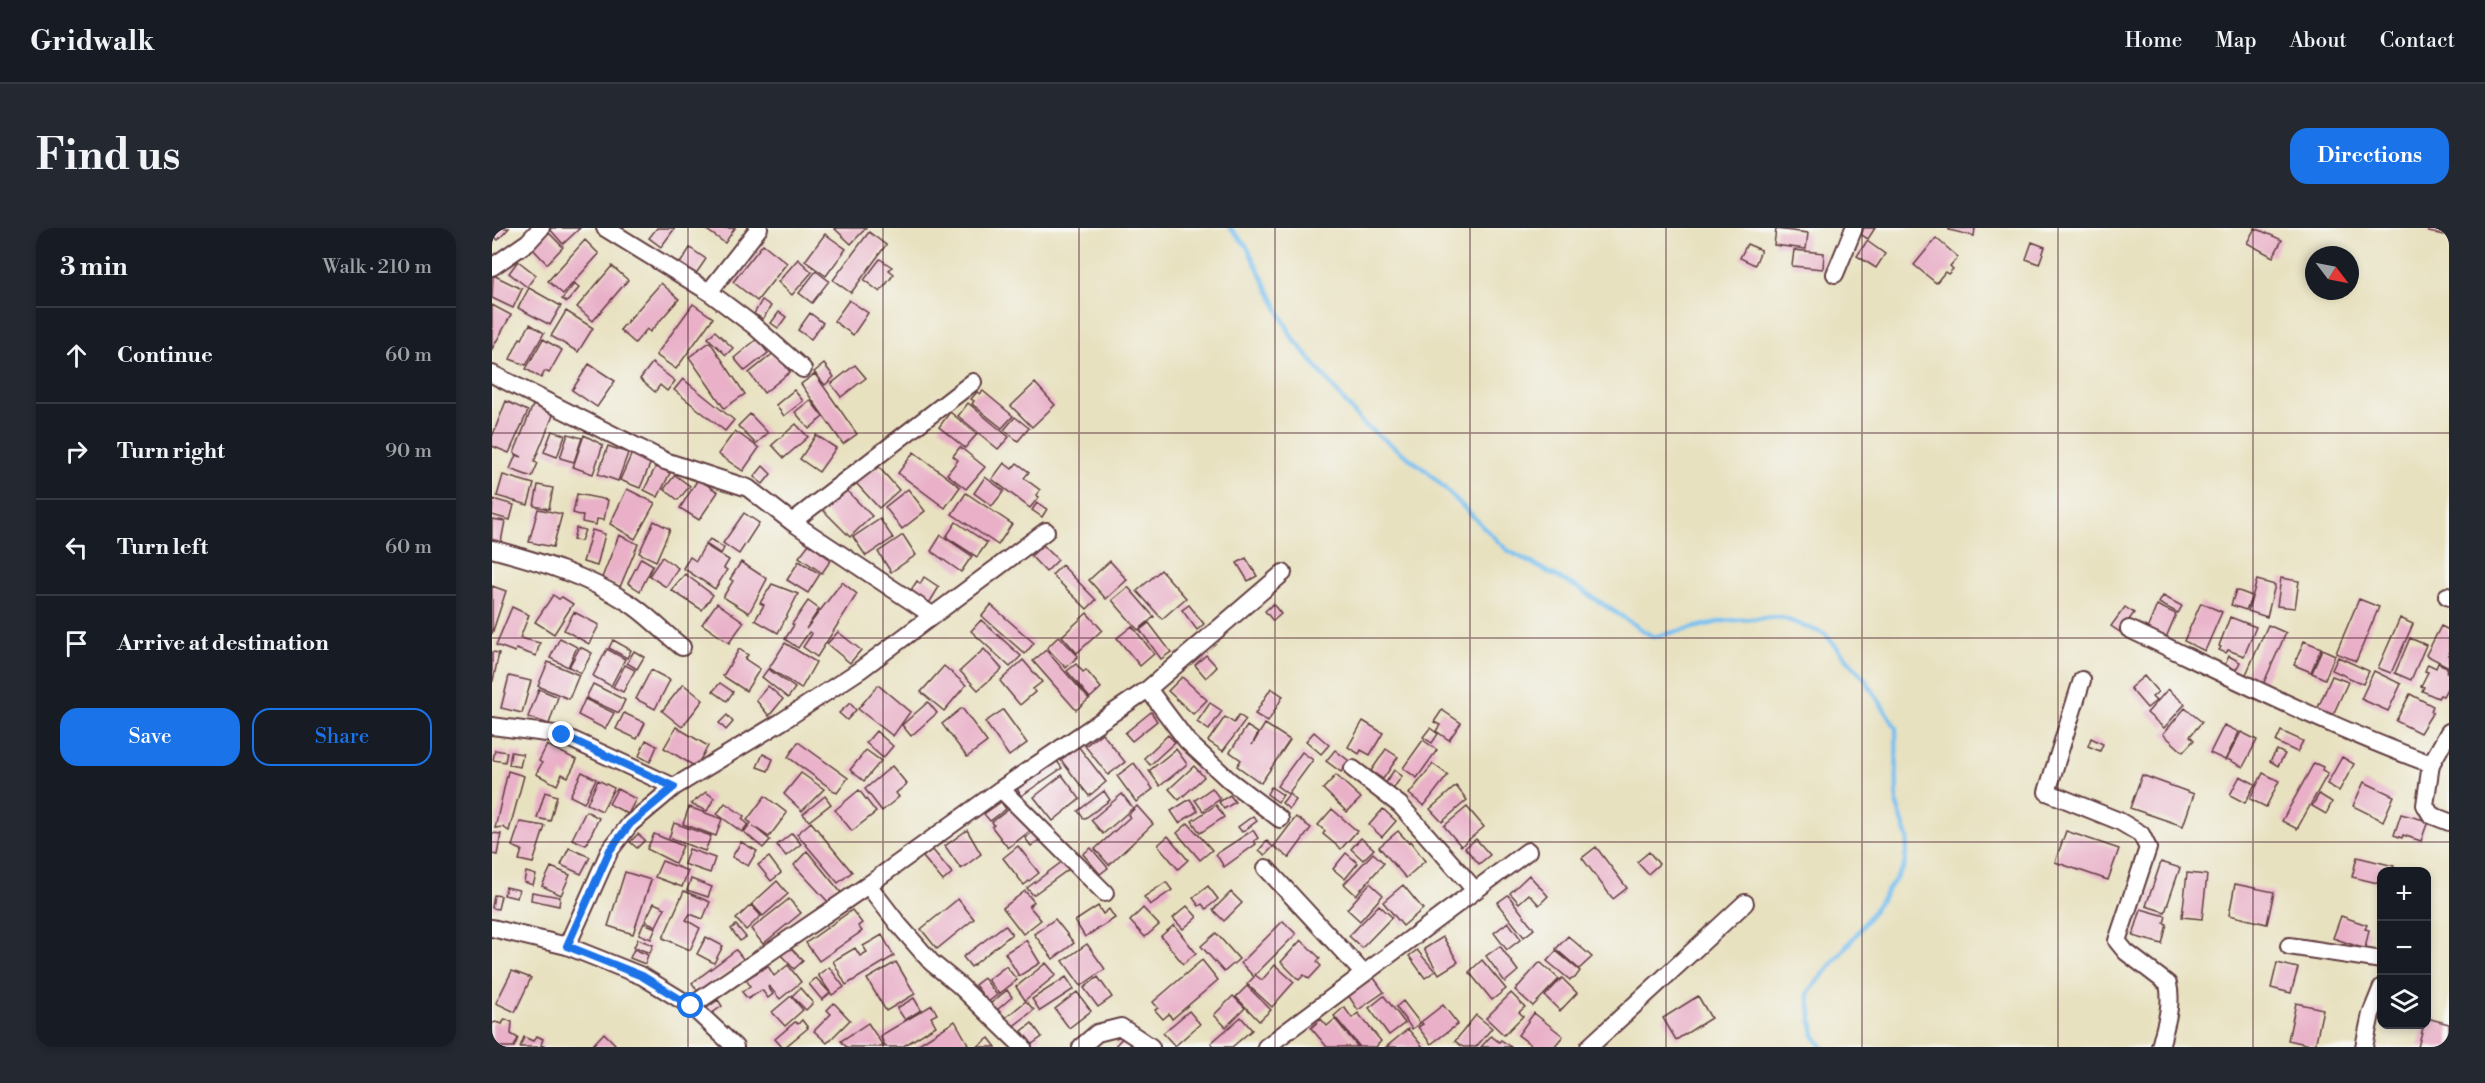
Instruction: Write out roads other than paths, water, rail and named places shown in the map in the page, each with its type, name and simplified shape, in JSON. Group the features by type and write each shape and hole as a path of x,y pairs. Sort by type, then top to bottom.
{"street":[{"path":"492,267 528,242 541,228"},
{"path":"605,228 709,292 753,325 803,369"},
{"path":"709,292 759,228"},
{"path":"1835,274 1854,228"},
{"path":"492,374 665,461 748,488 792,522 932,615"},
{"path":"792,522 973,382"},
{"path":"567,946 610,850 630,824 674,787 781,722 860,670 1046,531"},
{"path":"492,549 555,566 591,583 630,604 681,647"},
{"path":"691,1006 1148,689 1282,573"},
{"path":"2129,629 2340,728 2431,764"},
{"path":"2082,680 2047,792 2119,821 2141,834 2148,848 2117,941 2126,952 2168,984 2170,993 2168,1014 2160,1047"},
{"path":"1148,689 1187,741 1230,781 1280,819"},
{"path":"492,726 562,735 674,787"},
{"path":"2449,732 2431,764 2425,806 2431,815 2449,822"},
{"path":"1353,769 1400,805 1475,890"},
{"path":"1001,789 1105,893"},
{"path":"1266,1047 1528,851"},
{"path":"1266,868 1364,974"},
{"path":"868,885 931,962 959,985 1023,1047"},
{"path":"1589,1047 1745,903"},
{"path":"492,928 567,946 642,976 691,1006 735,1047"},
{"path":"2289,946 2377,959"},
{"path":"2364,1047 2371,1014 2377,999"},
{"path":"1081,1047 1097,1033 1121,1027 1151,1047"}],"waterway":[{"path":"1230,228 1246,245 1292,337 1363,424 1428,472 1507,550 1580,589 1653,637 1723,621 1780,617 1825,634 1865,679 1896,728 1897,805 1908,838 1904,867 1859,931 1808,993 1814,1035 1822,1047"}]}
